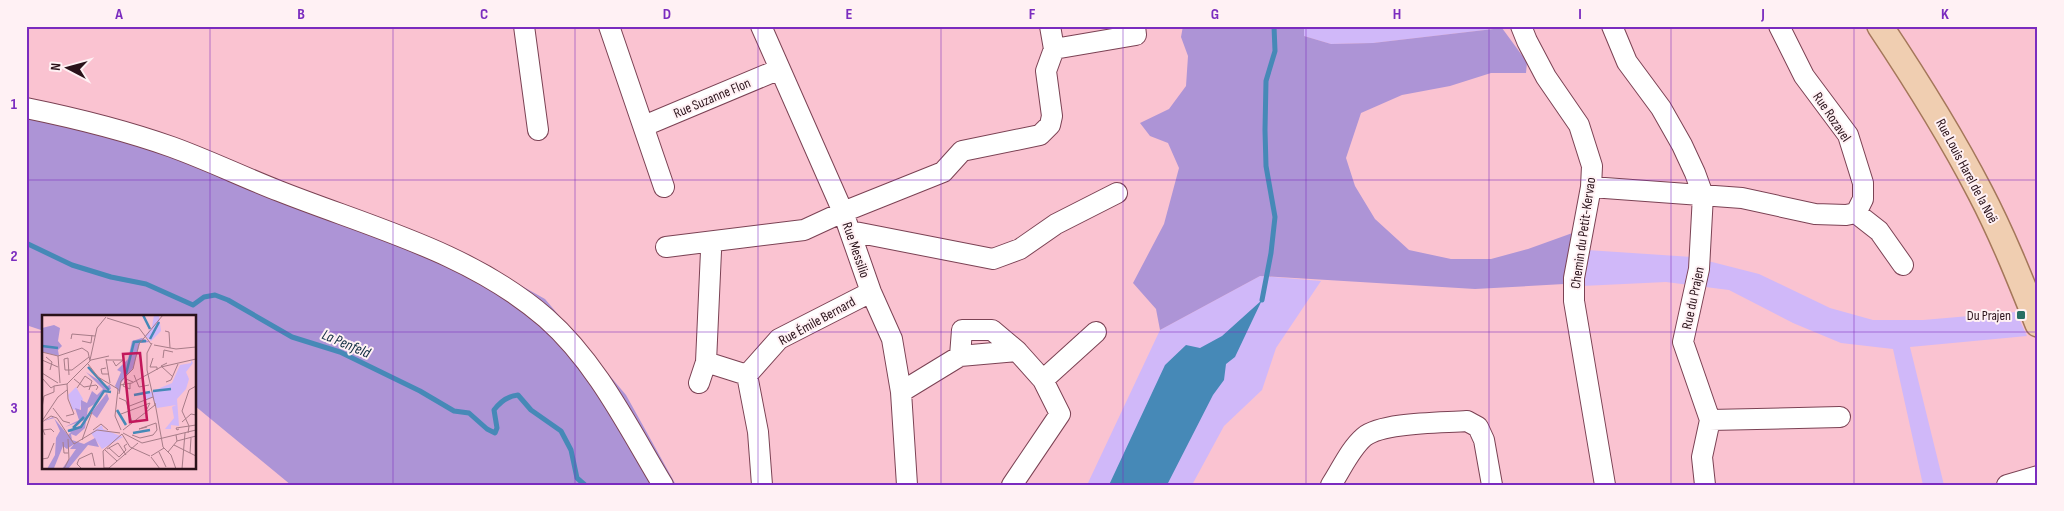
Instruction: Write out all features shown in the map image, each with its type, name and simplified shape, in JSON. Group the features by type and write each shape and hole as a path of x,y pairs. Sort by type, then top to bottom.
{"main road":[{"name":"Rue Louis Harel de la Noë","path":"1880,26 1947,131 1981,192 2009,253 2038,324"},
{"name":"Rue Louis Harel de la Noë","path":"1896,26 1945,100 1975,152 1996,195 2038,292"}],"street":[{"path":"524,26 538,130"},
{"path":"609,26 664,187"},
{"name":"Rue Messilio","path":"761,26 843,212 871,292 892,339 901,392 907,485"},
{"path":"666,247 804,230 843,212 943,172 962,151 1040,135 1050,125 1052,116 1046,71 1054,49 1050,26"},
{"path":"1054,49 1136,35 1135,26"},
{"name":"Chemin du Petit-Kervao","path":"1522,26 1527,41 1546,77 1579,125 1592,166 1591,186 1577,253 1574,301 1605,485"},
{"path":"1612,26 1627,62 1661,108 1682,145 1703,195"},
{"name":"Rue Rozavel","path":"1779,26 1804,76 1848,135 1863,183 1863,199 1856,213"},
{"name":"Rue Suzanne Flon","path":"644,126 780,69"},
{"path":"26,108 86,120 172,147 278,191 438,252 502,286 546,318 578,351 608,394 663,485"},
{"path":"1591,186 1742,198 1815,214 1846,216 1856,213 1879,231 1903,265"},
{"path":"850,231 993,259 1020,249 1056,224 1118,193"},
{"name":"Rue du Prajen","path":"1703,195 1701,254 1683,342 1710,420"},
{"path":"699,383 706,362 711,251"},
{"name":"Rue Émile Bernard","path":"747,375 779,339 871,292"},
{"path":"1043,380 1096,332"},
{"path":"901,392 960,356 1017,351 1043,380 1060,414 1012,485"},
{"path":"706,362 747,375 758,432 762,485"},
{"path":"1705,485 1702,456 1710,420 1840,417"},
{"path":"1331,485 1356,446 1365,436 1379,429 1467,421 1478,427 1484,440 1492,485"},
{"path":"2007,485 2038,476"}],"shaded area":[{"path":"1183,26 1304,26 1304,36 1331,44 1373,43 1502,28 1527,62 1526,73 1491,73 1450,86 1402,95 1361,113 1346,158 1355,186 1375,219 1409,250 1451,259 1491,259 1528,249 1578,231 1564,284 1475,289 1260,276 1160,330 1156,309 1133,283 1164,224 1179,168 1168,143 1150,136 1140,123 1169,109 1186,86 1188,56 1181,37"},
{"path":"1304,26 1501,26 1502,28 1373,43 1331,44 1304,36"},
{"path":"26,98 166,137 361,216 450,246 545,299 626,395 676,485 291,485 196,407 196,315 42,315 42,330 26,325"},
{"path":"1587,250 1692,257 1759,274 1830,308 1873,320 1923,320 2016,312 2027,336 1910,347 1944,485 1923,485 1893,349 1841,343 1793,323 1729,290 1666,282 1582,286"},
{"path":"1260,276 1321,281 1276,348 1262,390 1224,426 1192,485 1087,485 1160,330"}],"water":[{"path":"1262,300 1235,357 1226,364 1224,380 1213,395 1167,485 1109,485 1165,365 1186,345 1200,348 1222,336"}],"waterway":[{"path":"1262,300 1271,253 1275,217 1266,166 1265,130 1266,81 1275,51 1274,26"},
{"name":"La Penfeld","path":"26,243 72,265 111,277 146,284 193,305 204,297 215,295 228,300 292,337 340,352 420,391 454,411 469,413 487,429 495,433 497,428 494,410 504,400 518,395 531,410 561,431 571,450 577,478 585,485"}],"place":[{"name":"Du Prajen","path":"2021,315"}]}
